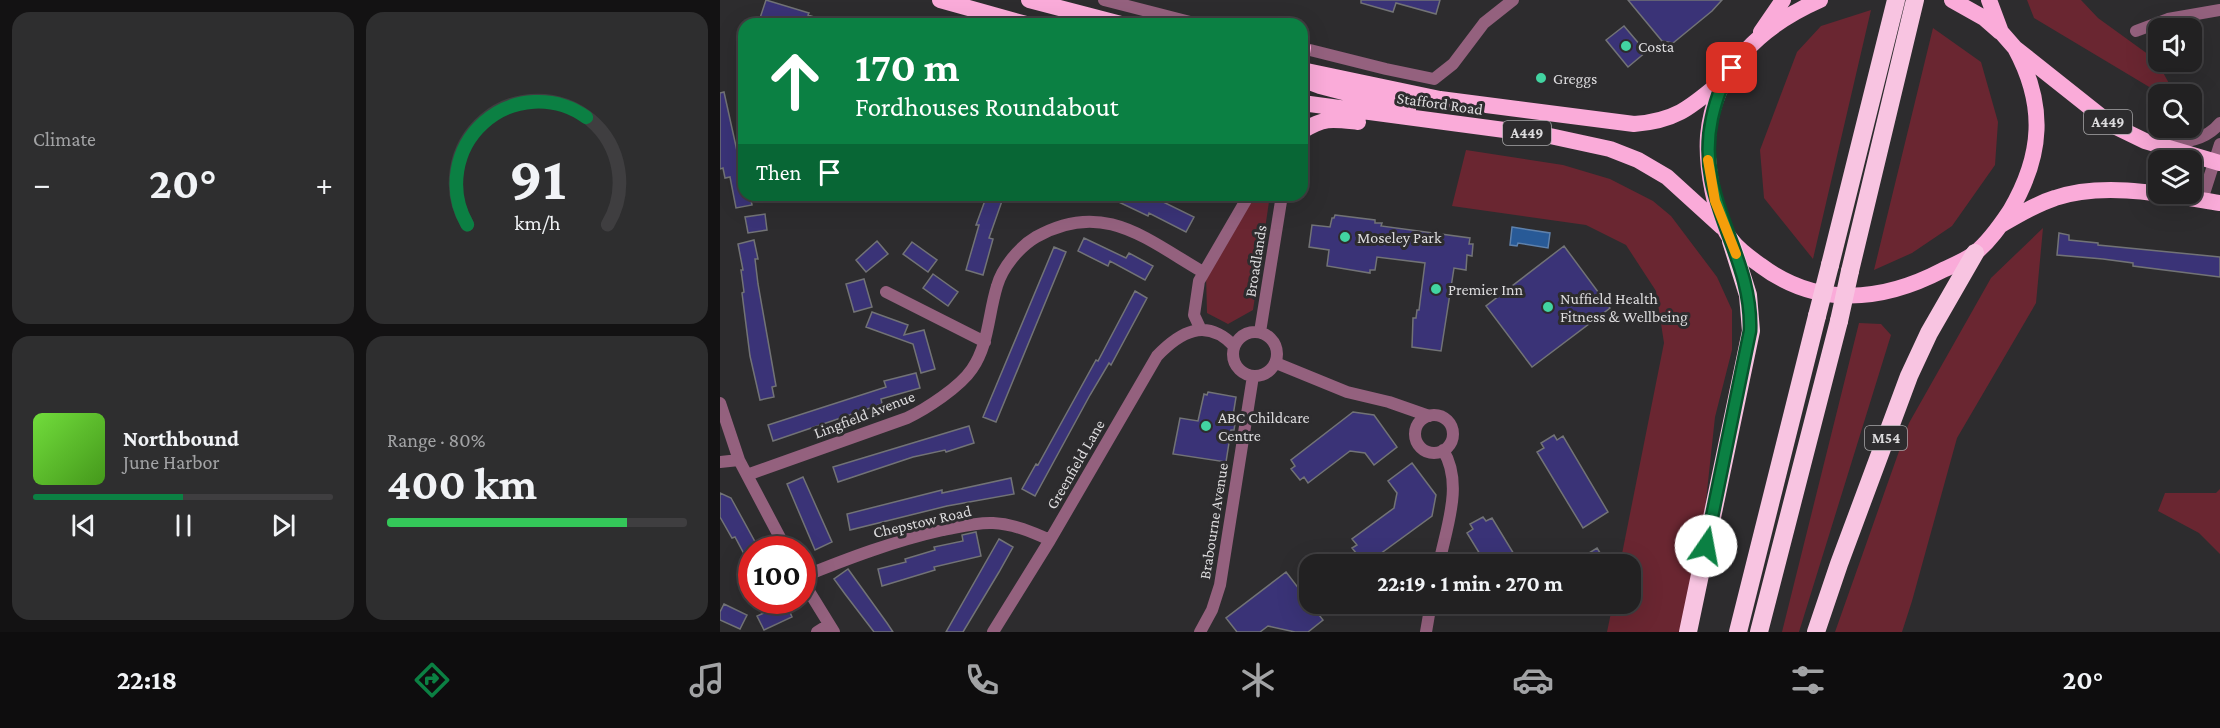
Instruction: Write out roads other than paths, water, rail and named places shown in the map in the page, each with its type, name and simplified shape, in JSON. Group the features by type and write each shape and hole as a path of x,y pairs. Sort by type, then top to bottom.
{"highway":[{"path":"940,0 1004,18"},
{"path":"1029,0 1098,18"},
{"path":"1688,632 1750,331 1748,295 1715,201 1708,159 1709,129 1714,104 1723,80 1756,40 1783,0"},
{"path":"1756,40 1797,12 1820,0"},
{"path":"1952,0 1984,18 2001,32 2015,48 2026,69 2033,90 2037,133 2034,155 2025,182 2001,225"},
{"path":"1989,0 2001,32"},
{"path":"1738,632 1895,5"},
{"path":"1760,632 1839,321 1914,7"},
{"name":"A449","path":"2015,48 2112,125 2154,144 2217,163"},
{"name":"Stafford Road","path":"1308,73 1440,99 1634,124 1662,120 1686,111 1723,80"},
{"path":"1308,79 1312,83 1398,105 1446,122"},
{"name":"Stafford Road","path":"1308,104 1550,136 1610,149 1638,160 1666,177 1758,263 1777,276 1809,291 1833,296 1867,295 1921,282 1975,253 2001,225"},
{"path":"1308,127 1319,121 1332,119 1374,123 1446,122"},
{"path":"2001,225 2037,205 2076,192 2123,191 2148,194"},
{"path":"2202,200 2220,202"},
{"name":"M54","path":"1816,632 1909,376 1929,333 1975,253"}],"street":[{"path":"1104,0 1174,18"},
{"path":"1308,50 1434,79 1454,63 1484,22 1513,0"},
{"path":"2136,31 2168,19 2220,10"},
{"path":"2154,144 2189,143 2215,129 2220,123"},
{"path":"2202,200 2217,163 2220,144"},
{"path":"1234,346 1227,338 1211,331 1201,330 1194,315 1196,290 1203,272 1245,201"},
{"name":"Broadlands","path":"1260,332 1281,201"},
{"name":"Lingfield Avenue","path":"747,475 907,418 924,410 971,372 985,342 997,285 1010,262 1028,242 1049,230 1066,224 1092,220 1126,228 1203,272"},
{"path":"886,292 985,342"},
{"name":"Greenfield Lane","path":"993,632 1050,540 1157,356 1182,334 1201,330"},
{"path":"1254,331 1266,334 1275,344 1278,356 1276,363 1266,373 1252,376 1240,370 1236,365 1234,346 1242,336 1254,331"},
{"path":"1276,363 1347,392 1404,408 1429,416 1441,417 1447,420 1452,429 1451,442 1436,453 1427,452 1421,448 1404,408"},
{"name":"Brabourne Avenue","path":"1200,632 1212,610 1220,585 1252,376"},
{"path":"720,403 739,460 779,536"},
{"path":"1415,432 1420,421 1429,416"},
{"path":"1441,554 1453,496 1450,461 1443,450"},
{"path":"720,462 739,460"},
{"name":"Chepstow Road","path":"816,573 858,554 909,538 968,525 993,523 1023,528 1050,540"},
{"path":"816,603 831,628 817,632"},
{"path":"1426,632 1429,614"}],"water":[{"path":"1512,227 1550,233 1548,248 1518,243 1517,246 1510,245"}],"place":[{"name":"Costa","path":"1626,46"},
{"name":"Greggs","path":"1541,78"},
{"name":"Moseley Park","path":"1345,237"},
{"name":"Premier Inn","path":"1436,289"},
{"name":"Nuffield Health Fitness & Wellbeing","path":"1548,307"},
{"name":"ABC Childcare Centre","path":"1206,426"}]}
